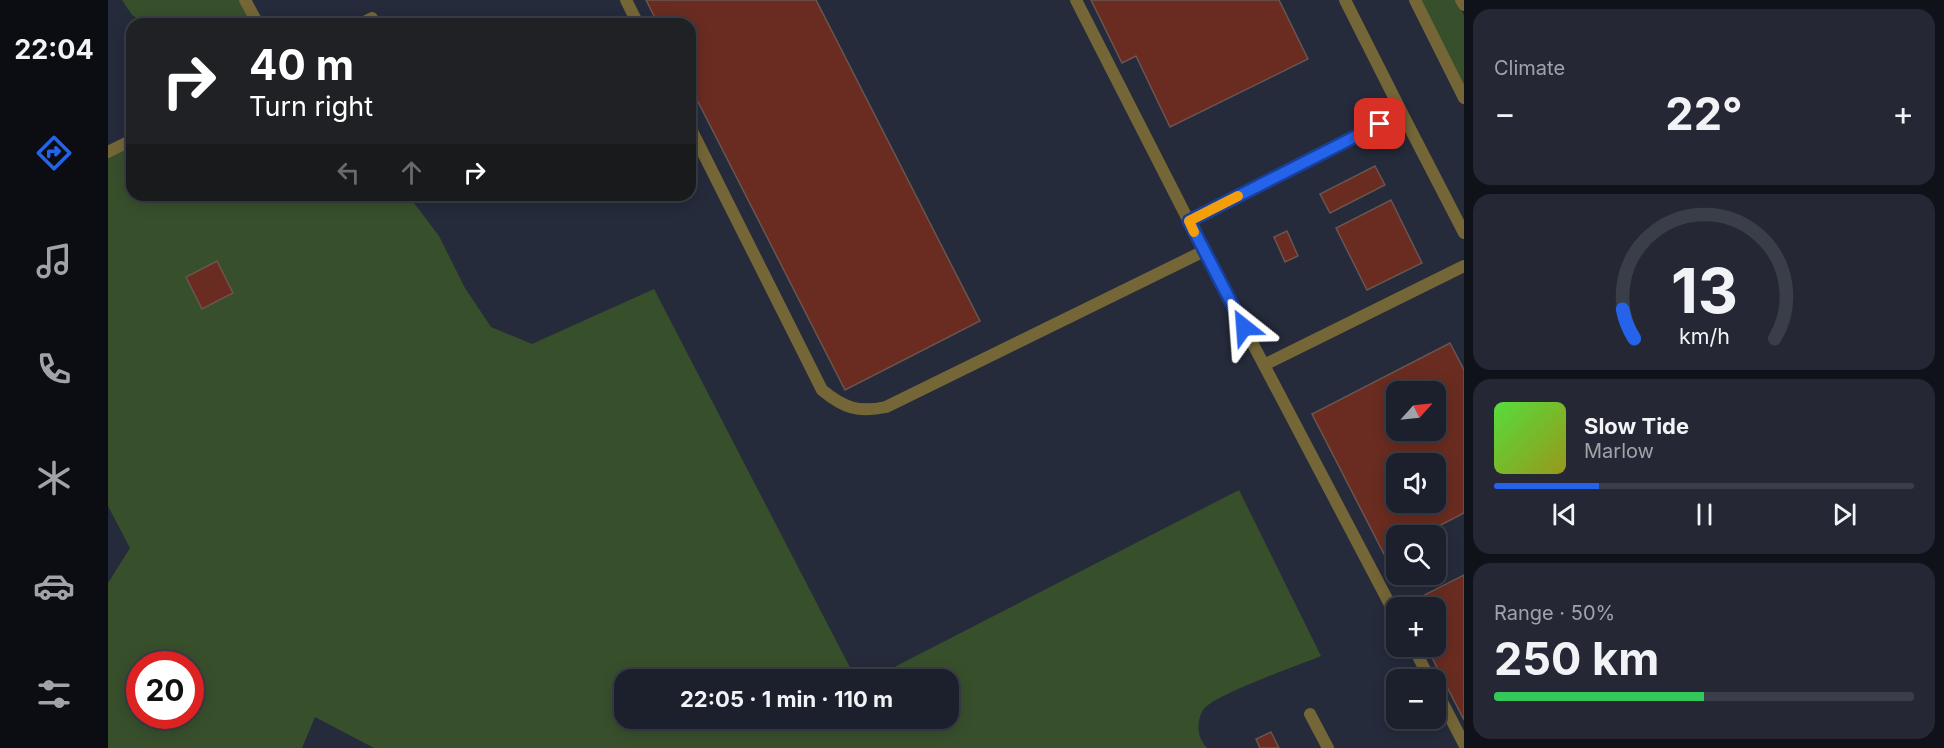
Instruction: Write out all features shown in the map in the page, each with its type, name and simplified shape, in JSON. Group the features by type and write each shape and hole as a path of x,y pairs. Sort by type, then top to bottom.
{"lane":[{"path":"245,0 255,18"},
{"path":"626,0 635,18"},
{"path":"1076,0 1204,251 1386,597"},
{"path":"1345,0 1464,233"},
{"path":"1415,0 1464,98"},
{"path":"1461,0 1464,5"},
{"path":"1189,221 1402,113"},
{"path":"696,139 822,390 838,403 855,408 870,411 886,407 1204,251"},
{"path":"108,152 126,143"},
{"path":"1264,365 1464,266"},
{"path":"1446,709 1464,744"},
{"path":"1310,714 1328,748"}],"green space":[{"path":"122,0 240,0 249,18 137,18"},
{"path":"1421,0 1456,0 1464,15 1464,87"},
{"path":"126,148 126,201 413,201 439,236 465,288 491,327 532,344 654,289 851,669 614,669 614,729 959,729 959,669 890,669 1239,490 1321,656 1222,696 1210,704 1203,710 1199,725 1199,735 1207,748 374,748 315,717 302,748 108,748 108,583 130,548 108,506 108,157"}],"building":[{"path":"646,0 816,0 980,321 845,390 696,98 696,18 655,18"},
{"path":"1091,0 1279,0 1308,59 1170,127 1136,56 1122,63"},
{"path":"1375,166 1385,185 1330,213 1320,194"},
{"path":"1391,200 1422,263 1367,290 1336,228"},
{"path":"1287,231 1298,256 1285,262 1274,237"},
{"path":"217,261 233,293 202,309 186,277"},
{"path":"1450,343 1464,370 1464,513 1441,525 1386,525 1386,553 1384,554 1312,414"},
{"path":"1464,575 1464,720 1446,685 1446,669 1438,669 1432,657 1446,657 1446,597 1421,597"},
{"path":"1271,732 1279,748 1260,748 1256,739"}],"slow traffic":[{"path":"1194,232 1189,221 1238,196"}],"route":[{"path":"1244,327 1189,221 1380,124"}]}
